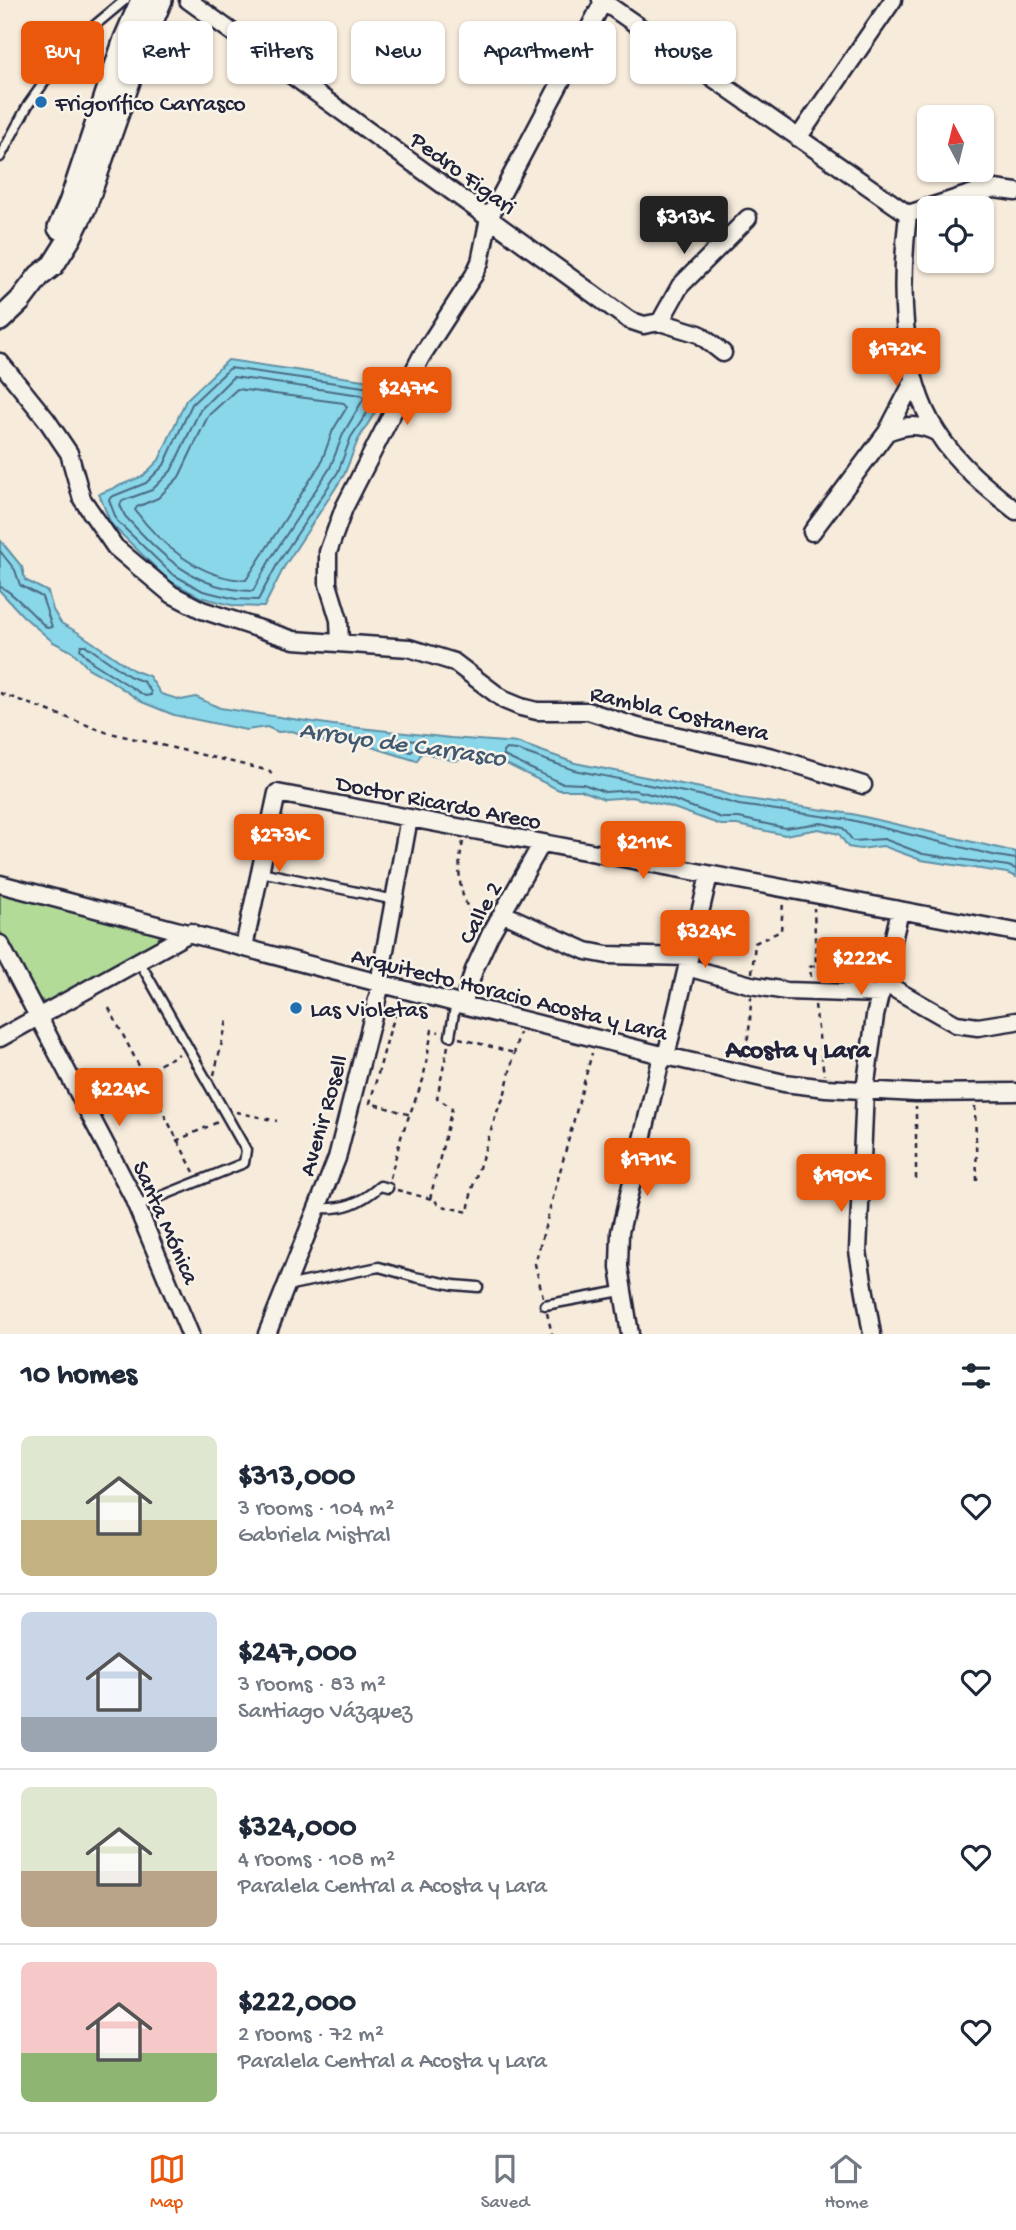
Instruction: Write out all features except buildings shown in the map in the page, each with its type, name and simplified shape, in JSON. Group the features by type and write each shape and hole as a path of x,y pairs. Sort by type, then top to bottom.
{"main road":[{"path":"0,320 39,276 43,260 70,203 125,38 141,5"}],"street":[{"name":"Pedro Figari","path":"188,0 629,320 644,325 660,322 699,334 723,353"},
{"path":"798,138 893,0"},
{"path":"340,643 339,620 328,584 328,552 344,508 421,357 474,275 480,262 489,218 602,1 908,214"},
{"path":"908,214 973,193 995,189 1016,192"},
{"path":"908,214 905,306 914,382 936,432 968,471 1013,506"},
{"path":"660,322 680,286 748,218"},
{"name":"Rambla Costanera","path":"0,362 46,419 69,453 82,499 115,547 171,594 202,610 294,640 408,648 454,662 504,700 521,707 537,711 587,711 638,727 773,758 863,785"},
{"path":"812,532 887,432 914,382"},
{"path":"887,432 912,425 924,426 936,432"},
{"path":"244,947 277,793"},
{"name":"Doctor Ricardo Areco","path":"277,793 1016,932"},
{"name":"Avenir Rosell","path":"267,1334 337,1158 381,984 409,818"},
{"name":"Calle 2","path":"459,1004 490,935 542,843"},
{"path":"630,1334 621,1290 620,1232 709,875"},
{"name":"Arquitecto Horacio Acosta y Lara","path":"0,884 191,932 403,990 784,1083 916,1093 1016,1093"},
{"path":"872,1334 858,1251 865,1090 872,1036 900,911"},
{"path":"504,914 586,951 607,956 688,962 751,985 786,991 882,989 956,1024 978,1027 1016,1021"},
{"path":"0,1038 191,932"},
{"name":"Santa Mónica","path":"0,944 137,1206 190,1334"}],"lane":[{"path":"0,157 28,105 70,46 141,5"},
{"path":"261,872 395,900"},
{"path":"137,1206 244,1163 246,1150 139,961"},
{"path":"450,1036 459,1004"},
{"path":"317,1208 334,1210 368,1197 380,1186 388,1188"},
{"path":"286,1286 379,1267 428,1280 478,1287"},
{"path":"545,1305 621,1290"}],"path":[{"path":"0,693 106,732 270,771 277,793"},
{"path":"467,829 459,858 459,880 464,902 490,935"},
{"path":"403,990 370,1103 411,1115"},
{"path":"109,1007 192,1171 203,1180"},
{"path":"514,1053 432,1030 423,1080 398,1147 388,1188 468,1212 471,1189 504,1097 522,1020"},
{"path":"211,1088 227,1021"},
{"path":"430,1199 452,1108 437,1098 450,1036"},
{"path":"552,1334 536,1264 595,1038"},
{"path":"142,1074 189,1049"},
{"path":"916,1093 916,1179"},
{"path":"975,1093 977,1181"},
{"path":"223,1109 277,1121"},
{"path":"176,1141 228,1118"}],"green space":[{"path":"0,890 160,933 158,944 52,1002 44,1002 35,995 0,931"}],"water":[{"path":"228,360 397,385 377,409 358,440 344,475 284,567 264,607 235,606 200,597 168,580 111,524 99,494 143,476 159,460 186,400"},
{"name":"Arroyo de Carrasco","path":"0,540 22,567 25,580 48,592 53,610 61,623 133,670 149,676 161,694 181,700 196,697 220,708 333,725 519,743 575,763 740,798 852,814 1016,852 1016,877 1007,873 921,860 883,846 860,849 848,847 839,834 819,829 785,835 737,825 721,825 668,806 632,797 604,799 581,790 559,790 488,755 454,761 422,752 417,761 349,740 325,742 292,731 278,732 267,727 246,730 174,715 142,702 88,668 73,652 53,642 23,616 0,591"}],"place":[{"name":"Frigorífico Carrasco","path":"41,102"},
{"name":"Las Violetas","path":"296,1008"}],"district":[{"name":"Acosta y Lara","path":"798,1048"}]}
